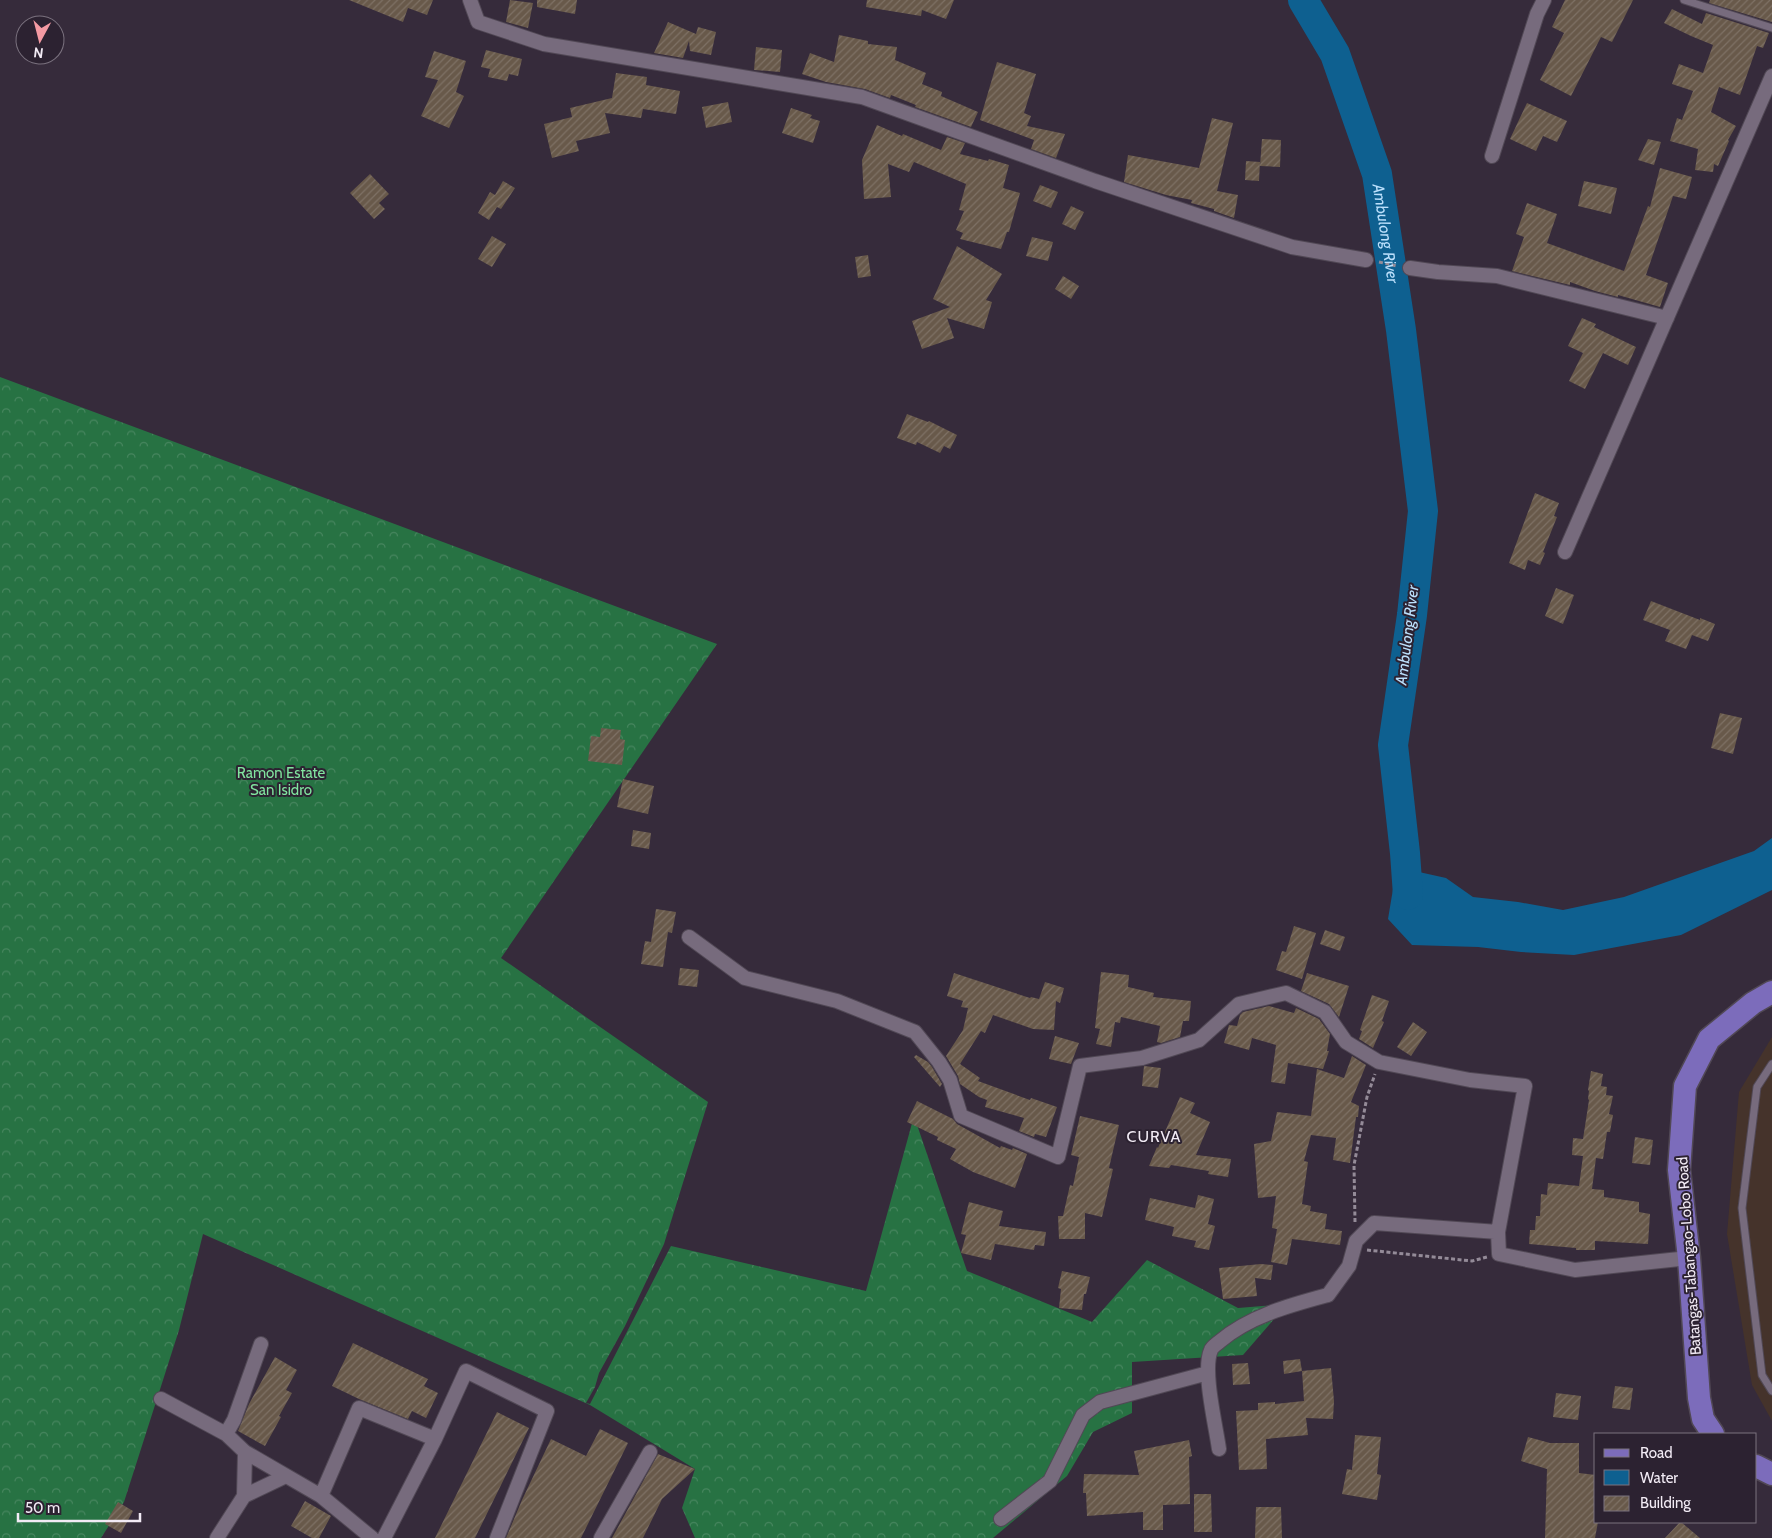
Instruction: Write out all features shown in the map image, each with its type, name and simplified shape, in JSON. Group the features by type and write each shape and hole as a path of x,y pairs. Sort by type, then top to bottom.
{"main road":[{"name":"Batangas-Tabangao-Lobo Road","path":"1712,1433 1703,1419 1699,1398 1689,1258 1680,1170 1685,1086 1709,1039 1753,1003 1772,992"},
{"path":"1757,1466 1772,1474"}],"street":[{"path":"470,0 478,22 544,44 862,97 1095,181 1292,247 1366,260"},
{"path":"1492,156 1537,14 1544,0"},
{"path":"1564,552 1772,76"},
{"path":"1410,268 1496,276 1667,318"},
{"path":"689,937 746,978 837,1001 915,1032 939,1062 950,1080 961,1116 1058,1157 1080,1066 1142,1058 1198,1040 1239,1004 1286,993 1325,1012 1346,1042 1379,1062 1470,1080 1525,1086 1498,1232 1500,1254 1575,1270 1689,1258"},
{"path":"1220,1449 1208,1373 1211,1349 1229,1334 1247,1322 1297,1303 1328,1295 1349,1266 1356,1241 1374,1223 1498,1232"},
{"path":"226,1434 234,1420 262,1344"},
{"path":"384,1538 435,1439 466,1371 547,1411 497,1538"},
{"path":"1001,1519 1050,1481 1083,1415 1100,1402 1208,1373"},
{"path":"161,1398 226,1434 245,1452 321,1496 372,1538"},
{"path":"321,1496 359,1408 435,1439"},
{"path":"217,1538 244,1496 245,1452"},
{"path":"601,1538 650,1452"},
{"path":"244,1496 286,1476"}],"lane":[{"path":"1684,0 1772,28"},
{"path":"1772,1064 1757,1087 1742,1208 1762,1375 1772,1391"}],"path":[{"path":"1366,260 1410,268"},
{"path":"1379,1062 1367,1097 1354,1165 1356,1241 1362,1250 1472,1261 1500,1254"}],"shaded area":[{"path":"1772,1037 1772,1421 1752,1385 1727,1234 1739,1092"}],"green space":[{"name":"Ramon Estate San Isidro","path":"0,377 717,644 501,958 708,1102 664,1244 625,1326 599,1373 595,1387 586,1403 590,1404 671,1246 866,1291 914,1116 967,1271 1092,1322 1147,1260 1238,1308 1287,1304 1243,1355 1132,1362 1132,1413 1093,1432 1067,1476 993,1538 695,1538 682,1508 695,1469 590,1405 203,1234 179,1330 124,1502 101,1538 0,1538"}],"water":[{"path":"1772,838 1772,890 1681,935 1574,955 1478,947 1412,945 1388,919 1398,859 1405,853 1419,872 1446,878 1473,897 1563,910 1624,897 1754,851"}],"building":[{"path":"349,0 433,0 427,15 408,8 403,22"},
{"path":"510,0 533,3 528,28 506,22"},
{"path":"537,0 577,0 575,14 537,7"},
{"path":"867,0 954,0 946,19 922,10 921,16 866,7"},
{"path":"1565,0 1633,0 1612,42 1601,37 1571,96 1540,80 1564,33 1552,27"},
{"path":"1710,0 1772,0 1772,22 1709,3"},
{"path":"1672,9 1702,24 1706,13 1769,33 1763,48 1757,46 1740,95 1719,87 1711,112 1736,126 1728,140 1718,166 1714,164 1713,172 1695,170 1698,149 1670,141 1677,118 1682,120 1693,91 1672,84 1679,64 1703,73 1713,45 1664,23"},
{"path":"668,22 696,34 698,27 716,32 711,55 690,51 689,41 683,58 654,53"},
{"path":"839,35 868,41 868,44 897,47 895,60 926,73 922,84 942,92 941,96 978,112 971,127 915,107 916,105 891,95 890,98 865,89 826,82 802,74 810,53 834,62"},
{"path":"756,47 782,50 780,72 754,70"},
{"path":"486,50 522,59 518,76 509,74 507,81 488,77 490,69 481,67"},
{"path":"434,51 466,61 456,92 464,96 449,128 421,116 438,80 425,77"},
{"path":"997,62 1036,74 1024,113 1031,116 1027,126 1065,134 1056,158 1031,149 1034,140 980,120"},
{"path":"616,73 647,77 646,85 680,91 676,114 643,109 641,118 605,113 610,133 576,141 579,151 552,158 544,124 572,117 570,108 612,98"},
{"path":"728,102 732,122 706,128 702,107"},
{"path":"1527,103 1567,121 1557,142 1543,136 1536,151 1510,139"},
{"path":"791,108 812,115 810,118 820,121 813,143 782,133"},
{"path":"1212,118 1233,123 1217,191 1238,195 1234,218 1214,211 1214,209 1191,203 1192,200 1166,195 1124,182 1128,155 1199,168"},
{"path":"877,125 941,150 947,137 965,143 960,154 1009,165 1003,188 1020,193 1009,232 1007,232 1001,249 960,239 963,233 956,230 964,211 959,210 966,184 914,162 909,172 888,164 891,197 864,199 862,160"},
{"path":"1262,139 1281,140 1280,167 1260,166"},
{"path":"1648,139 1661,142 1654,165 1638,160"},
{"path":"1246,161 1260,162 1259,181 1245,180"},
{"path":"1660,168 1692,177 1686,199 1673,196 1646,275 1668,283 1660,307 1618,295 1618,297 1595,291 1570,282 1570,285 1512,271 1524,237 1516,234 1527,203 1557,214 1547,243 1624,271 1648,206 1650,207"},
{"path":"370,174 389,194 379,203 385,209 374,219 350,193"},
{"path":"503,181 515,188 501,209 497,207 489,220 478,213 490,192 495,195"},
{"path":"1584,181 1617,188 1611,214 1578,206"},
{"path":"1040,185 1058,192 1051,208 1033,201"},
{"path":"1071,206 1084,212 1075,230 1062,224"},
{"path":"492,236 506,244 492,267 478,259"},
{"path":"1032,237 1053,242 1048,261 1026,256"},
{"path":"957,246 1002,274 986,300 992,302 984,329 947,318 954,338 922,349 912,321 950,307 933,299"},
{"path":"868,255 871,276 858,278 855,257"},
{"path":"1063,276 1079,286 1071,299 1055,289"},
{"path":"1582,318 1596,324 1594,327 1636,347 1628,365 1603,353 1585,389 1569,381 1583,353 1568,346"},
{"path":"907,414 929,421 957,435 950,449 944,446 940,453 917,442 916,445 897,438"},
{"path":"1535,493 1559,503 1554,516 1557,517 1543,552 1545,553 1540,565 1528,560 1525,570 1509,563"},
{"path":"1556,588 1574,595 1563,624 1545,616"},
{"path":"1651,601 1715,624 1708,641 1692,635 1686,649 1665,641 1670,630 1643,620"},
{"path":"1720,713 1742,718 1733,754 1711,748"},
{"path":"601,728 621,730 620,739 625,740 622,765 588,761 591,736 600,737"},
{"path":"623,779 654,786 648,814 617,807"},
{"path":"633,830 651,833 649,849 631,846"},
{"path":"656,909 676,912 672,933 668,932 663,967 641,964 645,941 651,942"},
{"path":"1294,926 1316,933 1302,979 1276,970 1282,951 1286,952"},
{"path":"1325,930 1345,937 1340,951 1320,944"},
{"path":"680,968 699,970 697,987 678,985"},
{"path":"1101,972 1129,975 1128,987 1154,993 1153,997 1191,1001 1189,1021 1183,1021 1180,1037 1161,1043 1157,1042 1160,1026 1121,1017 1120,1023 1115,1022 1111,1047 1096,1044 1100,1029 1095,1028"},
{"path":"954,973 1030,998 1039,999 1045,982 1064,988 1060,1003 1056,1001 1054,1030 1033,1029 993,1015 985,1033 981,1031 960,1064 980,1078 978,1081 1030,1100 1031,1098 1057,1107 1046,1137 1035,1134 1034,1137 1019,1131 1024,1118 985,1107 987,1100 960,1084 958,1076 946,1056 963,1030 968,1008 961,1007 963,1001 947,996"},
{"path":"1307,973 1349,986 1339,1017 1329,1004 1301,991"},
{"path":"1372,995 1389,1001 1382,1021 1384,1022 1373,1048 1359,1039 1362,1031 1360,1030"},
{"path":"1269,1006 1294,1013 1296,1008 1319,1019 1330,1034 1327,1051 1329,1051 1323,1069 1288,1063 1285,1084 1271,1082 1276,1045 1252,1038 1249,1050 1224,1043 1229,1025 1237,1026 1240,1015 1243,1012"},
{"path":"1413,1022 1427,1032 1411,1056 1397,1047"},
{"path":"1055,1036 1079,1043 1071,1064 1049,1059"},
{"path":"916,1055 928,1062 932,1067 942,1084 940,1087 914,1057"},
{"path":"1352,1056 1366,1065 1351,1102 1359,1106 1350,1163 1333,1160 1336,1138 1311,1135 1304,1161 1308,1162 1302,1204 1311,1206 1310,1211 1327,1214 1325,1229 1342,1231 1340,1245 1292,1239 1287,1265 1271,1262 1277,1229 1272,1228 1276,1196 1258,1198 1254,1144 1271,1141 1277,1112 1311,1116 1317,1069 1344,1078"},
{"path":"1144,1066 1161,1068 1158,1088 1142,1086"},
{"path":"1591,1071 1603,1074 1601,1086 1607,1087 1606,1095 1613,1096 1609,1114 1613,1115 1610,1132 1607,1132 1603,1159 1596,1158 1592,1189 1604,1190 1604,1197 1639,1202 1639,1212 1650,1214 1648,1244 1595,1241 1595,1250 1576,1250 1576,1248 1529,1244 1530,1230 1535,1230 1536,1216 1540,1216 1541,1194 1547,1195 1548,1183 1579,1186 1583,1156 1572,1155 1573,1138 1583,1139"},
{"path":"1180,1097 1195,1103 1190,1113 1210,1122 1196,1155 1231,1159 1228,1177 1208,1174 1209,1171 1171,1165 1169,1168 1149,1166"},
{"path":"917,1101 953,1119 957,1124 1000,1148 1001,1146 1012,1150 1013,1148 1027,1154 1015,1188 973,1172 950,1159 956,1149 937,1140 938,1137 907,1122"},
{"path":"1080,1116 1119,1125 1109,1168 1113,1169 1102,1217 1085,1213 1085,1239 1059,1239 1058,1216 1063,1216 1070,1185 1073,1186 1079,1157 1071,1155"},
{"path":"1635,1137 1653,1140 1650,1165 1632,1163"},
{"path":"1198,1195 1214,1199 1208,1224 1215,1226 1209,1250 1194,1247 1196,1241 1172,1236 1174,1227 1145,1220 1150,1198 1195,1208"},
{"path":"969,1202 1003,1211 999,1226 1046,1232 1044,1246 1035,1245 1034,1250 995,1244 991,1260 961,1253 966,1235 961,1234"},
{"path":"1261,1264 1273,1265 1271,1280 1255,1278 1257,1296 1223,1299 1219,1268"},
{"path":"1062,1271 1090,1277 1086,1294 1084,1294 1082,1310 1059,1308 1061,1289 1058,1288"},
{"path":"353,1343 428,1379 424,1386 438,1393 426,1418 412,1411 408,1419 332,1386"},
{"path":"275,1357 297,1370 286,1390 292,1393 265,1446 238,1431 249,1404"},
{"path":"1300,1359 1302,1371 1284,1374 1283,1361"},
{"path":"1248,1363 1250,1384 1233,1385 1232,1364"},
{"path":"1331,1368 1334,1401 1333,1419 1306,1418 1308,1435 1266,1439 1267,1469 1239,1470 1236,1411 1258,1410 1258,1403 1275,1402 1275,1404 1304,1401 1302,1371"},
{"path":"1615,1386 1633,1388 1630,1410 1612,1408"},
{"path":"1556,1393 1581,1396 1578,1420 1553,1417"},
{"path":"497,1412 529,1428 475,1538 435,1538"},
{"path":"600,1429 628,1443 581,1538 506,1538 551,1439 586,1456"},
{"path":"1355,1435 1381,1437 1377,1474 1381,1475 1377,1500 1342,1494 1347,1469 1352,1470"},
{"path":"1528,1437 1550,1443 1579,1443 1579,1473 1594,1475 1594,1523 1598,1523 1595,1538 1545,1538 1547,1469 1521,1461"},
{"path":"1189,1440 1192,1456 1189,1457 1190,1504 1163,1505 1163,1530 1143,1530 1143,1512 1087,1516 1086,1493 1083,1493 1084,1474 1139,1475 1134,1451"},
{"path":"658,1454 695,1469 662,1499 643,1538 612,1538"},
{"path":"1194,1494 1211,1494 1212,1532 1194,1532"},
{"path":"305,1501 331,1516 319,1538 312,1538 291,1526"},
{"path":"118,1502 133,1511 121,1533 105,1524"},
{"path":"1256,1507 1281,1507 1282,1538 1255,1538"},
{"path":"1679,1523 1682,1523 1700,1538 1665,1538"}],"waterway":[{"name":"Ambulong River","path":"1303,0 1335,54 1377,174 1401,330 1423,511 1412,615 1393,745 1408,895"}],"district":[{"name":"CURVA","path":"1154,1136"}]}
